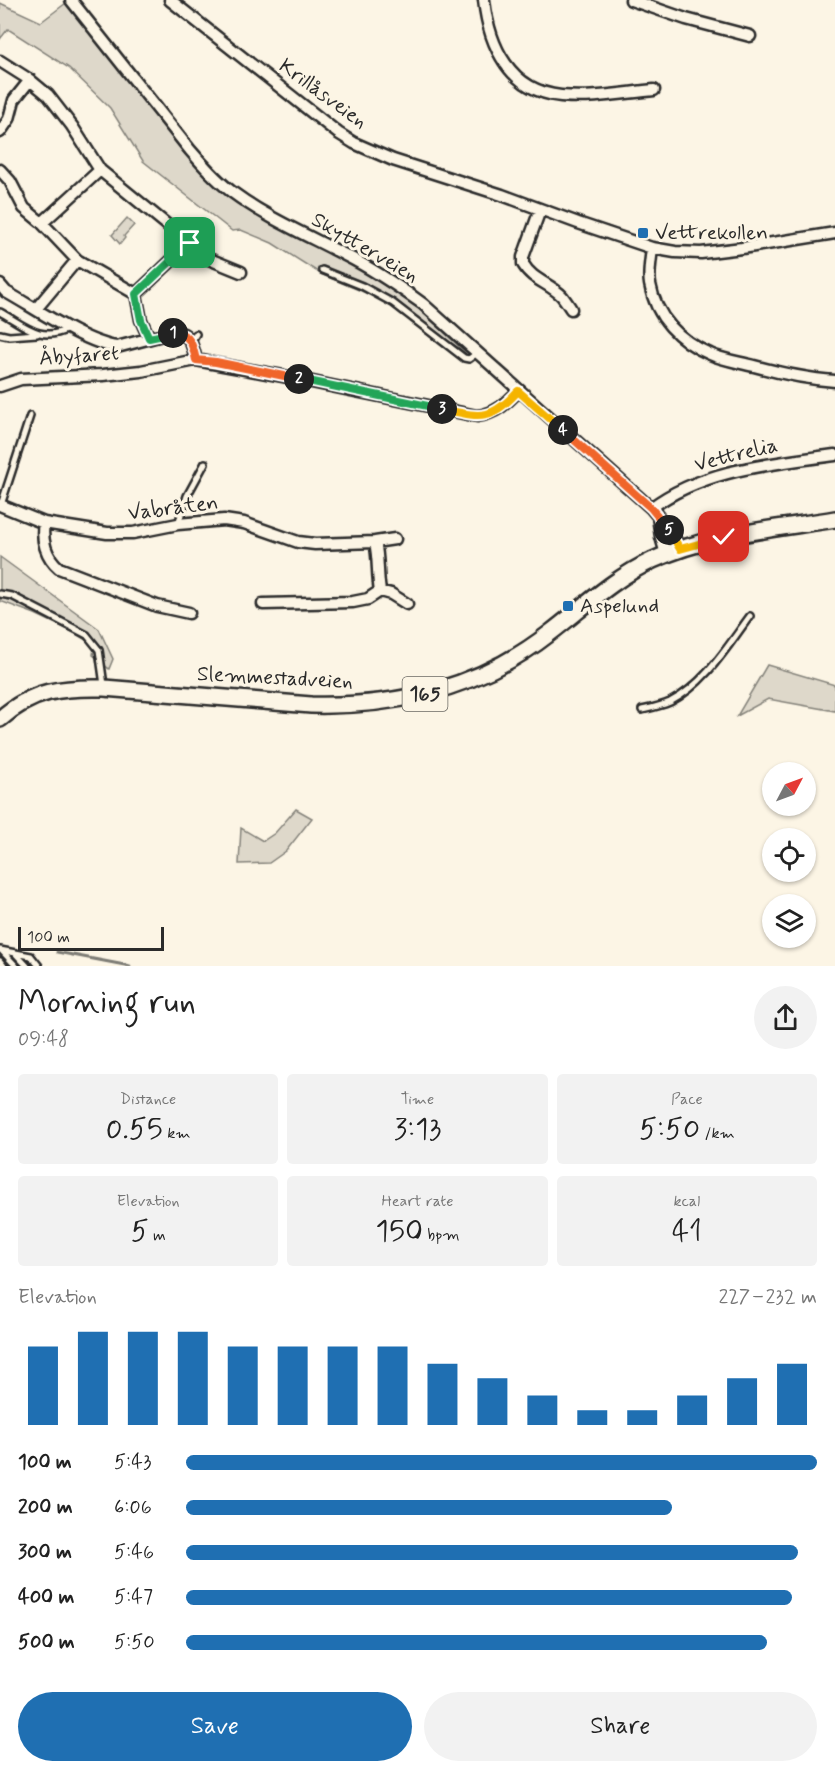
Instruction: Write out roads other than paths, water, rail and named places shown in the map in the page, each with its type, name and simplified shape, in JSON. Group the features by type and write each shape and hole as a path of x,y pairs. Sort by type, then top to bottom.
{"main road":[{"name":"Slemmestadveien","path":"0,719 37,695 71,687 331,705 355,705 418,696 452,686 509,661 549,634 627,574 673,552 724,537 835,519"}],"street":[{"name":"Skytterveien","path":"71,0 207,169 231,191 269,216 393,282 423,304 654,512 672,533 673,552"},
{"name":"Krillåsveien","path":"170,0 320,120 354,143 413,167 502,195 652,248 675,252 701,253 835,233"},
{"path":"484,0 491,36 502,62 518,79 533,88 559,96 654,90"},
{"path":"631,0 686,19 750,36"},
{"path":"0,61 30,80 48,95 72,126 100,170 208,259 241,272"},
{"path":"0,132 9,119 14,100 30,80"},
{"path":"0,170 10,181 24,208 42,223 77,260 136,294 190,243"},
{"path":"42,223 100,170"},
{"path":"540,210 523,258 523,264 534,278 563,297 571,309"},
{"path":"652,248 649,282 657,309 667,325 684,339 710,354 723,358 783,373 835,381"},
{"path":"36,309 77,260"},
{"name":"Åbyfaret","path":"0,285 6,292 69,328 108,346 117,347 180,332 194,338 196,360"},
{"name":"Åbyfaret","path":"136,294 141,320 149,338"},
{"name":"Åbyfaret","path":"0,386 21,379 141,371 196,360 477,416 489,415 498,410 518,391"},
{"name":"Vettrelia","path":"654,512 673,493 717,476 751,468 835,455"},
{"name":"Vabråten","path":"0,505 44,523 107,533 133,533 178,524 224,520 244,523 298,542 315,544 395,539"},
{"path":"44,523 46,551 50,560 59,568 157,606 189,613"},
{"path":"375,542 380,591"},
{"path":"263,604 353,602 368,599 380,591 391,594 407,604"}],"lane":[{"path":"322,270 379,295 464,358 477,353"},
{"path":"0,312 39,334"},
{"path":"0,334 9,336 48,335 69,328"},
{"name":"Vabråten","path":"0,505 30,416"},
{"path":"178,524 187,496 205,463"},
{"path":"0,594 12,596 87,635 99,650 104,688"},
{"path":"642,710 668,703 686,692 703,677 750,616"},
{"path":"1,950 31,956 39,966"},
{"path":"1,950 16,966"},
{"path":"13,952 27,966"},
{"path":"0,961 4,966"}],"waterway":[{"path":"57,952 130,966"}],"place":[{"name":"Vettrekollen","path":"643,233"},
{"name":"Aspelund","path":"568,606"}]}
